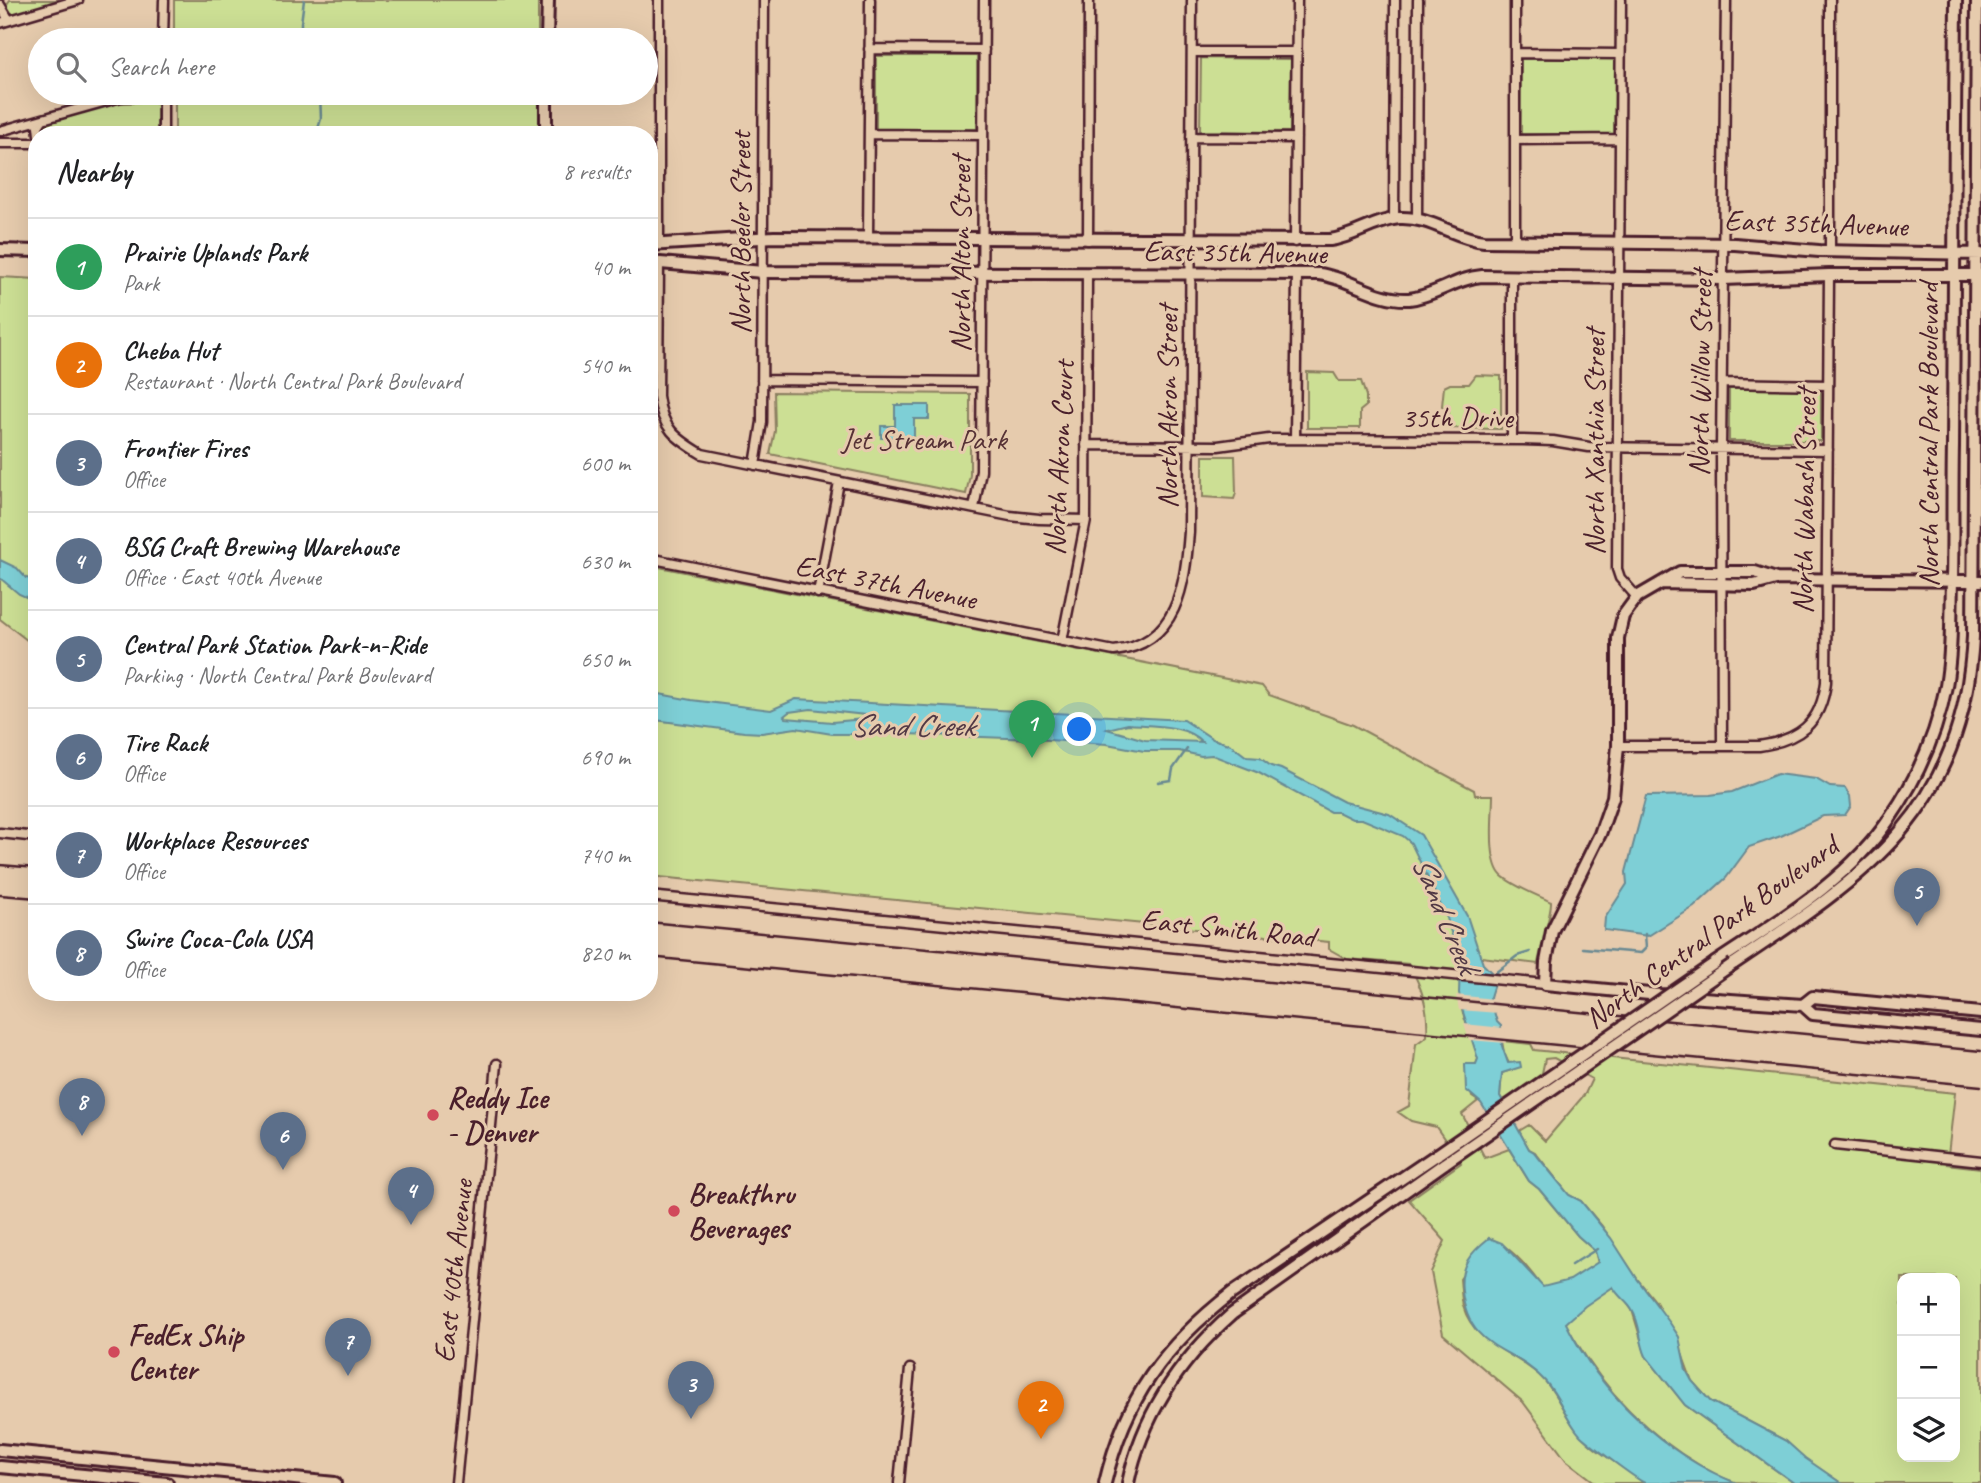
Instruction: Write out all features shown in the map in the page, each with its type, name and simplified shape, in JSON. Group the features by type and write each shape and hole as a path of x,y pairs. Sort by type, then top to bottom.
{"street":[{"path":"0,5 4,21 78,0"},
{"path":"163,28 164,0"},
{"path":"547,28 548,0"},
{"path":"658,49 659,0"},
{"name":"North Beeler Street","path":"755,465 762,422 764,0"},
{"path":"868,237 870,0"},
{"name":"North Alton Street","path":"974,508 981,471 984,0"},
{"path":"1088,240 1089,0"},
{"name":"North Akron Street","path":"1114,651 1140,646 1165,626 1174,611 1187,557 1192,0"},
{"path":"1295,242 1297,0"},
{"path":"1394,219 1395,0"},
{"path":"1417,219 1418,0"},
{"path":"1515,0 1516,242"},
{"name":"North Xanthia Street","path":"1621,0 1617,569 1625,585 1637,597"},
{"name":"North Willow Street","path":"1722,746 1721,449 1726,0"},
{"path":"1830,0 1830,251"},
{"name":"North Central Park Boulevard","path":"1128,1483 1138,1445 1153,1411 1178,1372 1206,1338 1232,1314 1442,1158 1775,923 1834,878 1871,844 1892,816 1919,766 1942,703 1950,658 1956,0"},
{"name":"North Central Park Boulevard","path":"1105,1483 1114,1450 1133,1404 1155,1368 1177,1341 1209,1311 1819,907 1856,877 1895,839 1929,794 1949,754 1966,696 1977,581 1977,0"},
{"path":"869,49 984,50"},
{"path":"1192,52 1297,52"},
{"path":"1515,53 1620,54"},
{"path":"0,131 94,105"},
{"path":"163,105 163,126"},
{"path":"546,105 546,126"},
{"path":"656,126 657,105"},
{"path":"38,126 42,120"},
{"path":"869,134 983,135"},
{"path":"1191,137 1296,138"},
{"path":"1515,140 1620,139"},
{"path":"0,143 28,143"},
{"name":"East 35th Avenue","path":"658,245 763,237 1295,242 1335,240 1374,223 1394,219 1417,219 1474,240 1724,244 1830,251 1979,254"},
{"path":"0,250 28,251"},
{"name":"East 35th Avenue","path":"658,262 763,272 1297,274 1331,276 1376,294 1401,299 1427,295 1474,277 1724,279 1829,275 1979,275"},
{"path":"1295,439 1297,274"},
{"name":"North Akron Court","path":"1062,641 1086,520 1087,275"},
{"name":"North Wabash Street","path":"1722,746 1781,743 1799,734 1810,724 1822,703 1826,682 1829,275"},
{"path":"1512,276 1512,440"},
{"path":"762,380 982,382"},
{"path":"1723,383 1828,385"},
{"path":"658,396 660,413 668,428 681,442 702,454 1029,518 1086,520"},
{"name":"35th Drive","path":"1086,445 1229,445 1258,439 1542,440 1577,446 1828,450"},
{"path":"818,593 839,482"},
{"name":"East 37th Avenue","path":"658,560 1114,651"},
{"path":"1545,984 1552,931 1610,810 1616,784 1618,633 1623,616 1637,597 1680,572 1755,572 1776,579"},
{"path":"1661,583 1754,585 1776,579 1977,581"},
{"path":"1618,746 1722,746"},
{"path":"0,833 28,836"},
{"name":"East Smith Road","path":"658,897 1660,995 1803,1005 1813,1014 1981,1030"},
{"name":"East Smith Road","path":"1803,1005 1813,997 1981,1013"},
{"name":"East 40th Avenue","path":"456,1483 497,1064"},
{"path":"1835,1145 1981,1161"},
{"path":"899,1483 910,1369"},
{"path":"0,1450 335,1483"},
{"path":"0,1467 167,1483"}],"green space":[{"path":"10,0 70,0 12,16 4,8"},
{"path":"174,0 538,0 538,28 174,28"},
{"path":"876,56 977,56 977,129 876,129"},
{"path":"1201,58 1291,59 1290,132 1200,131"},
{"path":"1521,59 1615,59 1614,134 1520,134"},
{"path":"157,105 157,126 43,126 45,123 106,106"},
{"path":"175,105 539,105 539,126 175,126"},
{"path":"0,277 28,279 28,641 0,619"},
{"path":"1307,372 1334,373 1339,381 1361,381 1366,406 1360,411 1360,428 1307,428"},
{"path":"1476,375 1501,376 1501,429 1448,428 1449,410 1442,406 1444,387 1450,384 1469,384"},
{"path":"1729,389 1821,389 1821,441 1729,441"},
{"name":"Jet Stream Park","path":"774,392 970,394 970,475 966,494 770,454 775,431"},
{"path":"1203,456 1235,456 1234,499 1203,497"},
{"path":"658,567 1262,686 1269,695 1353,725 1474,790 1475,795 1493,795 1492,838 1497,869 1513,884 1551,902 1551,907 1538,964 1457,954 1462,1010 1478,1059 1476,1064 1465,1065 1472,1097 1478,1101 1462,1114 1485,1158 1509,1149 1529,1181 1595,1251 1598,1263 1632,1310 1646,1356 1685,1405 1794,1483 1731,1481 1701,1466 1664,1441 1614,1394 1586,1357 1527,1267 1502,1245 1489,1238 1460,1279 1463,1306 1469,1320 1487,1340 1534,1370 1544,1380 1575,1428 1587,1441 1644,1483 1596,1483 1566,1460 1523,1402 1443,1334 1431,1272 1445,1241 1409,1200 1461,1163 1436,1127 1411,1121 1398,1112 1409,1106 1416,1044 1427,1036 1424,998 1409,964 1347,959 1329,949 1329,942 658,877"},
{"path":"1502,1041 1531,1044 1534,1050 1955,1093 1947,1164 1981,1168 1981,1483 1841,1483 1804,1458 1786,1441 1710,1401 1692,1381 1656,1302 1602,1226 1581,1201 1569,1195 1535,1152 1529,1149 1519,1131 1529,1125 1545,1141 1585,1094 1592,1079 1554,1058 1545,1059 1541,1078 1504,1103 1500,1096 1502,1073 1512,1070"}],"water":[{"path":"895,405 929,405 929,419 914,419 914,438 881,438 881,426 895,426"},
{"path":"0,560 17,568 28,578 28,598 19,594 0,578"},
{"name":"Sand Creek","path":"658,694 771,710 796,699 1184,720 1213,739 1231,745 1247,757 1260,758 1344,802 1389,814 1421,835 1467,916 1483,964 1496,977 1490,997 1497,1022 1501,1026 1502,1046 1508,1063 1520,1062 1521,1067 1502,1073 1500,1096 1529,1149 1569,1195 1581,1201 1611,1238 1679,1337 1686,1370 1710,1401 1786,1441 1841,1483 1794,1483 1685,1405 1646,1356 1635,1315 1613,1287 1566,1323 1580,1349 1616,1397 1660,1438 1709,1471 1736,1483 1645,1483 1640,1480 1580,1435 1545,1381 1519,1360 1493,1345 1473,1325 1466,1311 1462,1274 1471,1255 1489,1238 1502,1243 1543,1287 1570,1280 1598,1262 1595,1251 1529,1181 1481,1103 1466,1090 1465,1064 1476,1064 1478,1059 1459,993 1460,965 1447,918 1411,843 1403,836 1362,819 1352,819 1338,812 1330,812 1259,773 1212,755 1144,751 1107,744 1034,739 832,734 796,728 762,733 658,720","holes":["811,709 874,716 832,722 784,716 789,712","1128,724 1187,732 1202,742 1145,740 1107,729"]},
{"path":"1777,774 1816,779 1830,787 1845,788 1850,796 1851,806 1845,815 1823,816 1781,836 1749,847 1726,878 1694,907 1648,936 1604,930 1605,918 1627,884 1626,872 1646,796 1732,792"}],"pier":[{"path":"1456,995 1494,999 1498,1013 1459,1010"},
{"path":"1464,1024 1504,1028 1506,1043 1469,1040"}],"waterway":[{"path":"301,28 304,0"},
{"path":"319,126 320,105"},
{"path":"1158,782 1171,780 1173,769 1187,749"},
{"path":"1583,948 1641,953 1646,948 1645,934"},
{"name":"Sand Creek","path":"1491,976 1517,956 1530,952"},
{"path":"1571,1265 1597,1249"}],"railway":[{"path":"0,865 28,867"},
{"path":"0,895 28,897"},
{"path":"658,923 1981,1051"},
{"path":"658,958 1981,1086"}],"place":[{"name":"Prairie Uplands Park","path":"1032,758"},
{"name":"Central Park Station Park-n-Ride","path":"1917,926"},
{"name":"Reddy Ice - Denver","path":"433,1115"},
{"name":"Swire Coca-Cola USA","path":"82,1136"},
{"name":"Tire Rack","path":"283,1170"},
{"name":"Breakthru Beverages","path":"674,1211"},
{"name":"BSG Craft Brewing Warehouse","path":"411,1225"},
{"name":"FedEx Ship Center","path":"114,1352"},
{"name":"Workplace Resources","path":"348,1376"},
{"name":"Frontier Fires","path":"691,1419"},
{"name":"Cheba Hut","path":"1041,1439"}]}
